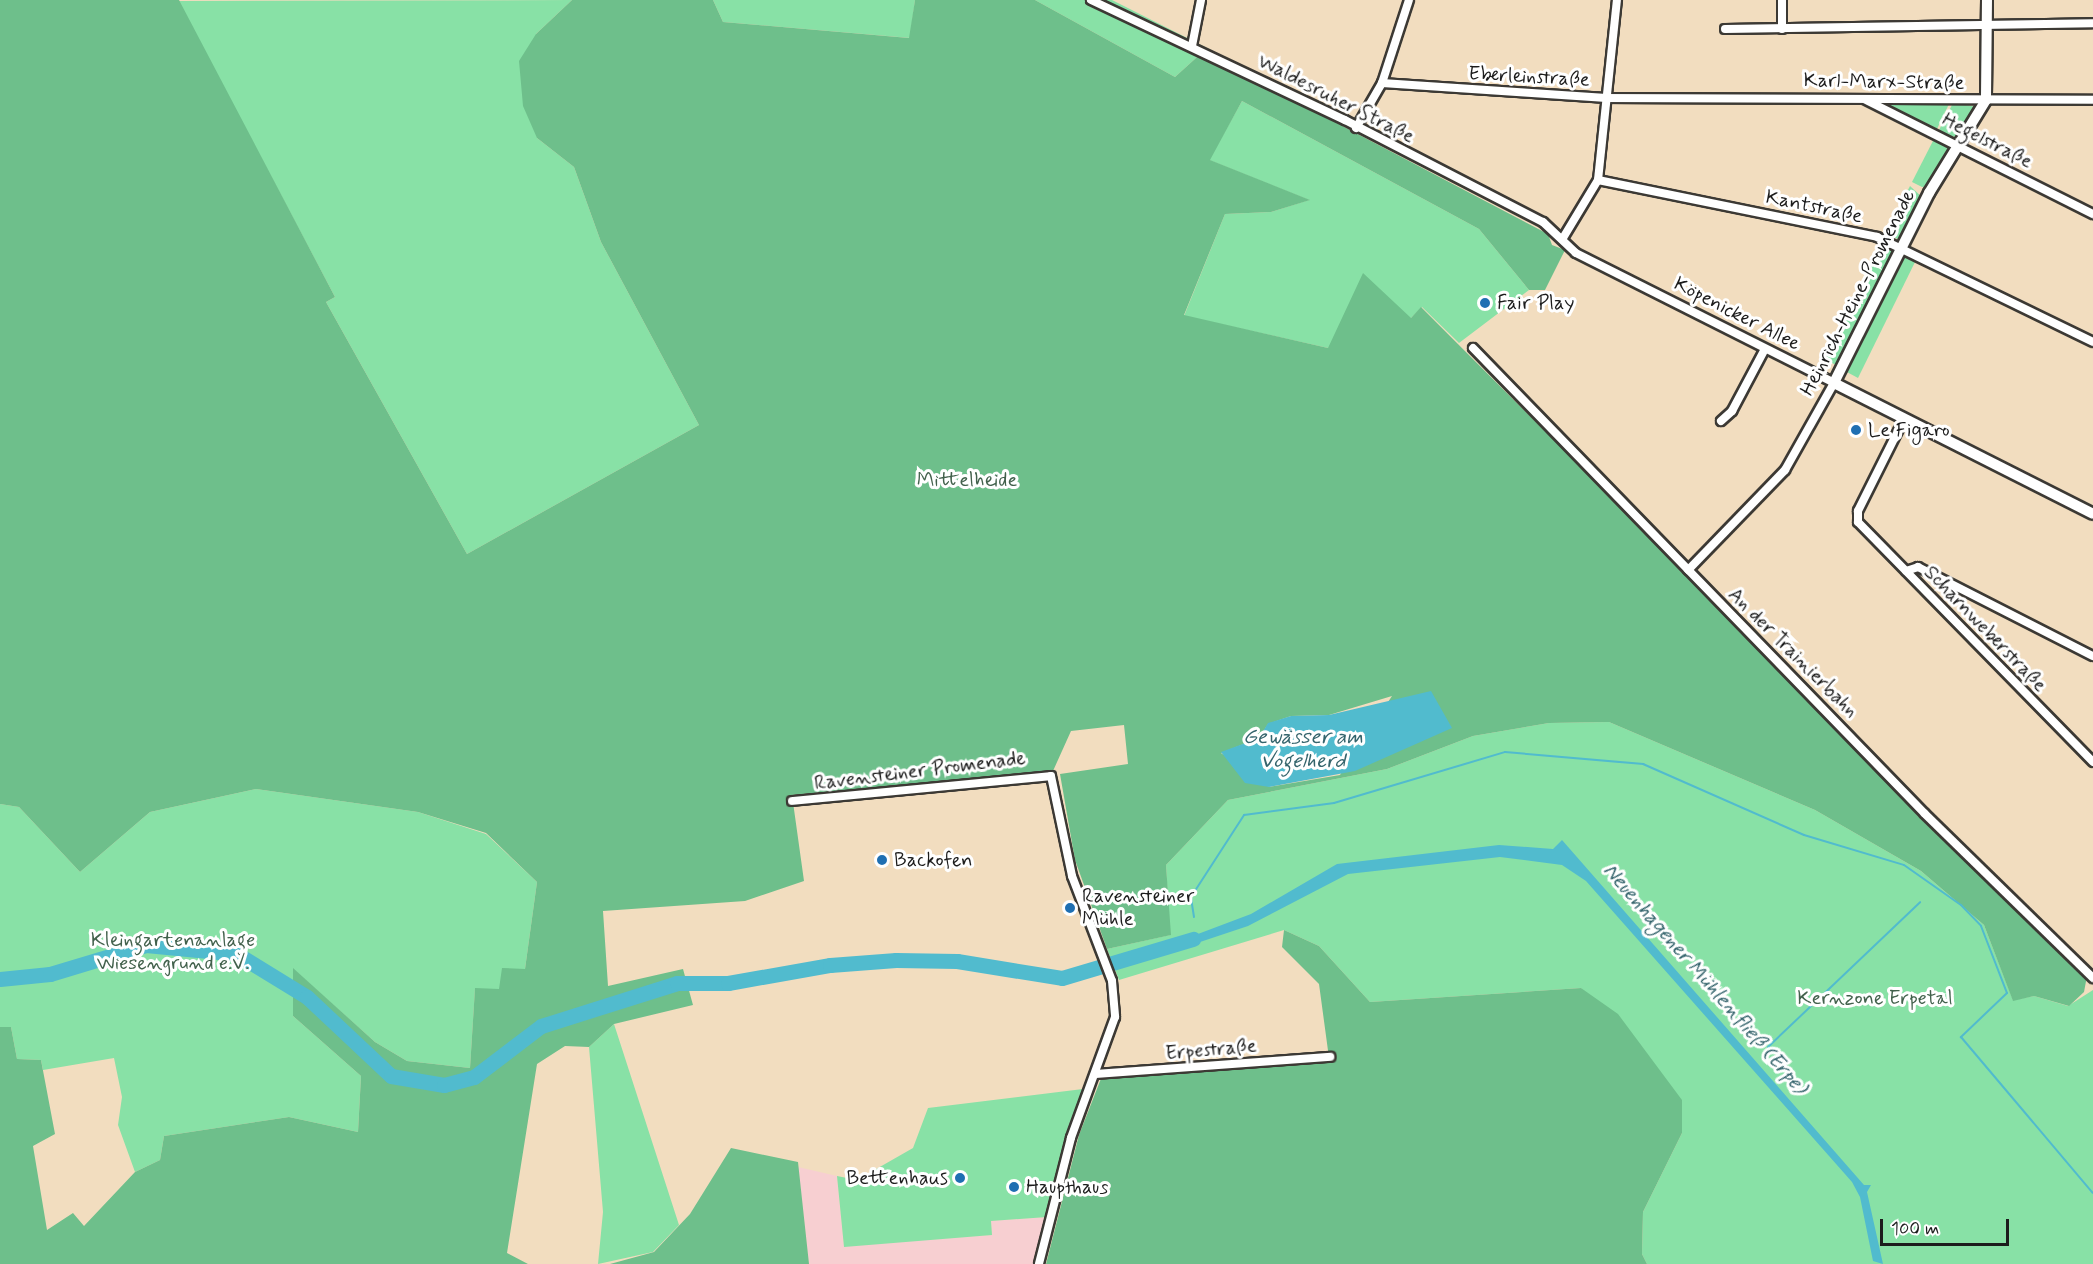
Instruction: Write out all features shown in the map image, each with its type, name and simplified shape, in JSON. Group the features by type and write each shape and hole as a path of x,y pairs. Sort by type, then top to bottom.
{"street":[{"name":"Waldesruher Straße","path":"1091,0 1183,48 1192,46 1543,222 1563,238"},
{"path":"1192,46 1201,0"},
{"path":"1356,128 1382,83 1409,0"},
{"path":"1563,238 1598,180 1617,0"},
{"path":"1782,0 1782,29"},
{"path":"1986,100 1987,0"},
{"path":"1725,29 2093,23"},
{"name":"Eberleinstraße","path":"1382,83 1606,98 1675,96"},
{"name":"Karl-Marx-Straße","path":"1675,96 1866,100 2093,100"},
{"name":"Hegelstraße","path":"1866,100 2093,214"},
{"name":"Heinrich-Heine-Promenade","path":"1688,570 1785,470 1834,382 1901,246 1986,100"},
{"name":"Kantstraße","path":"1598,180 1901,246 2093,342"},
{"name":"Köpenicker Allee","path":"1563,238 1576,254 2093,514"},
{"name":"An der Trainierbahn","path":"1473,348 1688,570 2093,978"},
{"path":"1721,421 1732,411 1765,349"},
{"name":"Scharnweberstraße","path":"1904,419 1857,517 1906,571 2093,762"},
{"path":"1906,571 1918,567 2093,656"},
{"name":"Ravensteiner Promenade","path":"792,801 1051,776 1072,876 1110,977 1114,1028 1096,1074"},
{"name":"Erpestraße","path":"1096,1074 1330,1057"},
{"path":"1039,1264 1071,1138 1096,1074"}],"shaded area":[{"path":"798,1167 837,1176 844,1246 992,1235 991,1221 1047,1217 1034,1264 809,1264"}],"green space":[{"name":"Mittelheide","path":"0,0 179,0 335,297 326,302 467,554 699,425 601,242 574,167 537,138 523,106 519,61 536,34 572,0 713,0 723,22 909,38 915,0 1035,0 1175,77 1207,48 1255,73 1253,79 1548,234 1552,245 1565,250 1545,290 1529,290 1479,229 1242,101 1210,160 1310,200 1271,212 1225,214 1184,315 1328,348 1363,273 1411,318 1421,307 1856,743 1916,812 2087,976 2084,992 2069,1006 2034,996 2013,1001 1984,925 1921,871 1815,810 1609,722 1549,723 1473,736 1387,769 1228,800 1166,865 1171,935 1107,949 1075,860 1060,774 1128,764 1124,725 1071,731 1053,771 792,795 804,881 745,901 603,911 608,986 683,969 693,1005 614,1024 589,1047 565,1046 537,1064 507,1253 528,1264 0,1264 0,1027 11,1027 17,1059 41,1060 55,1134 33,1146 47,1230 73,1213 84,1226 135,1172 160,1160 164,1136 289,1117 358,1132 361,1076 293,1016 293,968 375,1042 407,1061 470,1068 475,988 499,989 502,968 525,969 537,882 486,833 418,812 256,789 150,812 80,872 19,807 0,804","holes":["1392,696 1340,775 1269,787 1221,753 1259,738 1268,724 1291,716 1329,715"]},
{"path":"572,0 536,34 537,138 574,167 601,242 699,425 467,554 326,302 335,297 178,1"},
{"path":"713,0 915,0 910,38 723,22"},
{"path":"1035,0 1112,0 1207,48 1175,77"},
{"path":"1242,101 1479,229 1529,290 1459,343 1422,307 1411,318 1328,348 1184,316 1225,214 1271,212 1309,200 1209,160"},
{"path":"1892,102 1950,102 1936,131 1889,108"},
{"path":"1953,103 1978,107 1955,137 1938,132"},
{"path":"1935,137 1950,151 1929,186 1922,187 1912,182"},
{"path":"1910,186 1923,198 1898,239 1885,234"},
{"path":"1880,244 1896,252 1838,366 1824,359"},
{"path":"1905,253 1917,258 1858,378 1845,371"},
{"name":"Kernzone Erpetal","path":"1609,722 1815,810 1921,871 1984,925 2013,1000 2034,996 2068,1006 2093,990 2093,1264 1647,1264 1642,1254 1643,1212 1682,1133 1581,988 1370,1002 1319,946 1284,930 1119,980 1107,949 1170,935 1166,865 1228,800 1387,769 1473,736 1549,723"},
{"name":"Kleingartenanlage Wiesengrund e.V.","path":"256,789 418,812 486,834 537,882 525,969 500,990 475,989 470,1068 407,1061 375,1042 293,969 293,1016 361,1076 358,1132 289,1117 164,1136 160,1160 135,1172 118,1125 122,1097 114,1058 43,1070 41,1060 17,1059 11,1027 0,1027 0,804 19,807 80,872 150,812"},
{"path":"1284,930 1319,946 1370,1002 1581,988 1618,1014 1682,1100 1682,1133 1643,1212 1642,1254 1647,1264 1046,1264 1079,1135 1102,1076 1329,1058 1319,984 1282,947"},
{"path":"614,1024 679,1225 653,1252 598,1264 603,1212 589,1047"},
{"path":"1083,1089 1047,1217 991,1221 992,1235 844,1247 837,1176 857,1180 913,1148 928,1108"},
{"path":"731,1148 798,1162 809,1264 610,1264 654,1252 690,1214"}],"water":[{"name":"Gewässer am Vogelherd","path":"1431,691 1452,728 1355,771 1269,787 1245,783 1221,752 1259,738 1268,723 1291,716 1329,715"},
{"path":"1562,840 1864,1185 1871,1185 1867,1192 1883,1264 1873,1261 1860,1197 1852,1182 1586,881 1562,865 1500,857 1348,874 1248,926 1176,950 1174,943 1251,914 1337,864 1499,845 1553,849"}],"waterway":[{"path":"1194,917 1191,897 1244,815 1334,803 1505,752 1643,764 1804,835 1904,865 1961,905 1981,926 2007,993 1961,1037 2093,1193"},
{"path":"1768,1047 1920,902"},
{"name":"Neuenhagener Mühlenfließ (Erpe)","path":"0,979 50,974 146,945 237,954 307,997 391,1076 444,1085 474,1077 541,1026 677,983 728,983 830,965 896,960 957,961 1062,978 1193,939"}],"place":[{"name":"Fair Play","path":"1485,303"},
{"name":"Le Figaro","path":"1856,430"},
{"name":"Backofen","path":"882,860"},
{"name":"Ravensteiner Mühle","path":"1070,908"},
{"name":"Bettenhaus","path":"960,1178"},
{"name":"Haupthaus","path":"1014,1187"}]}
